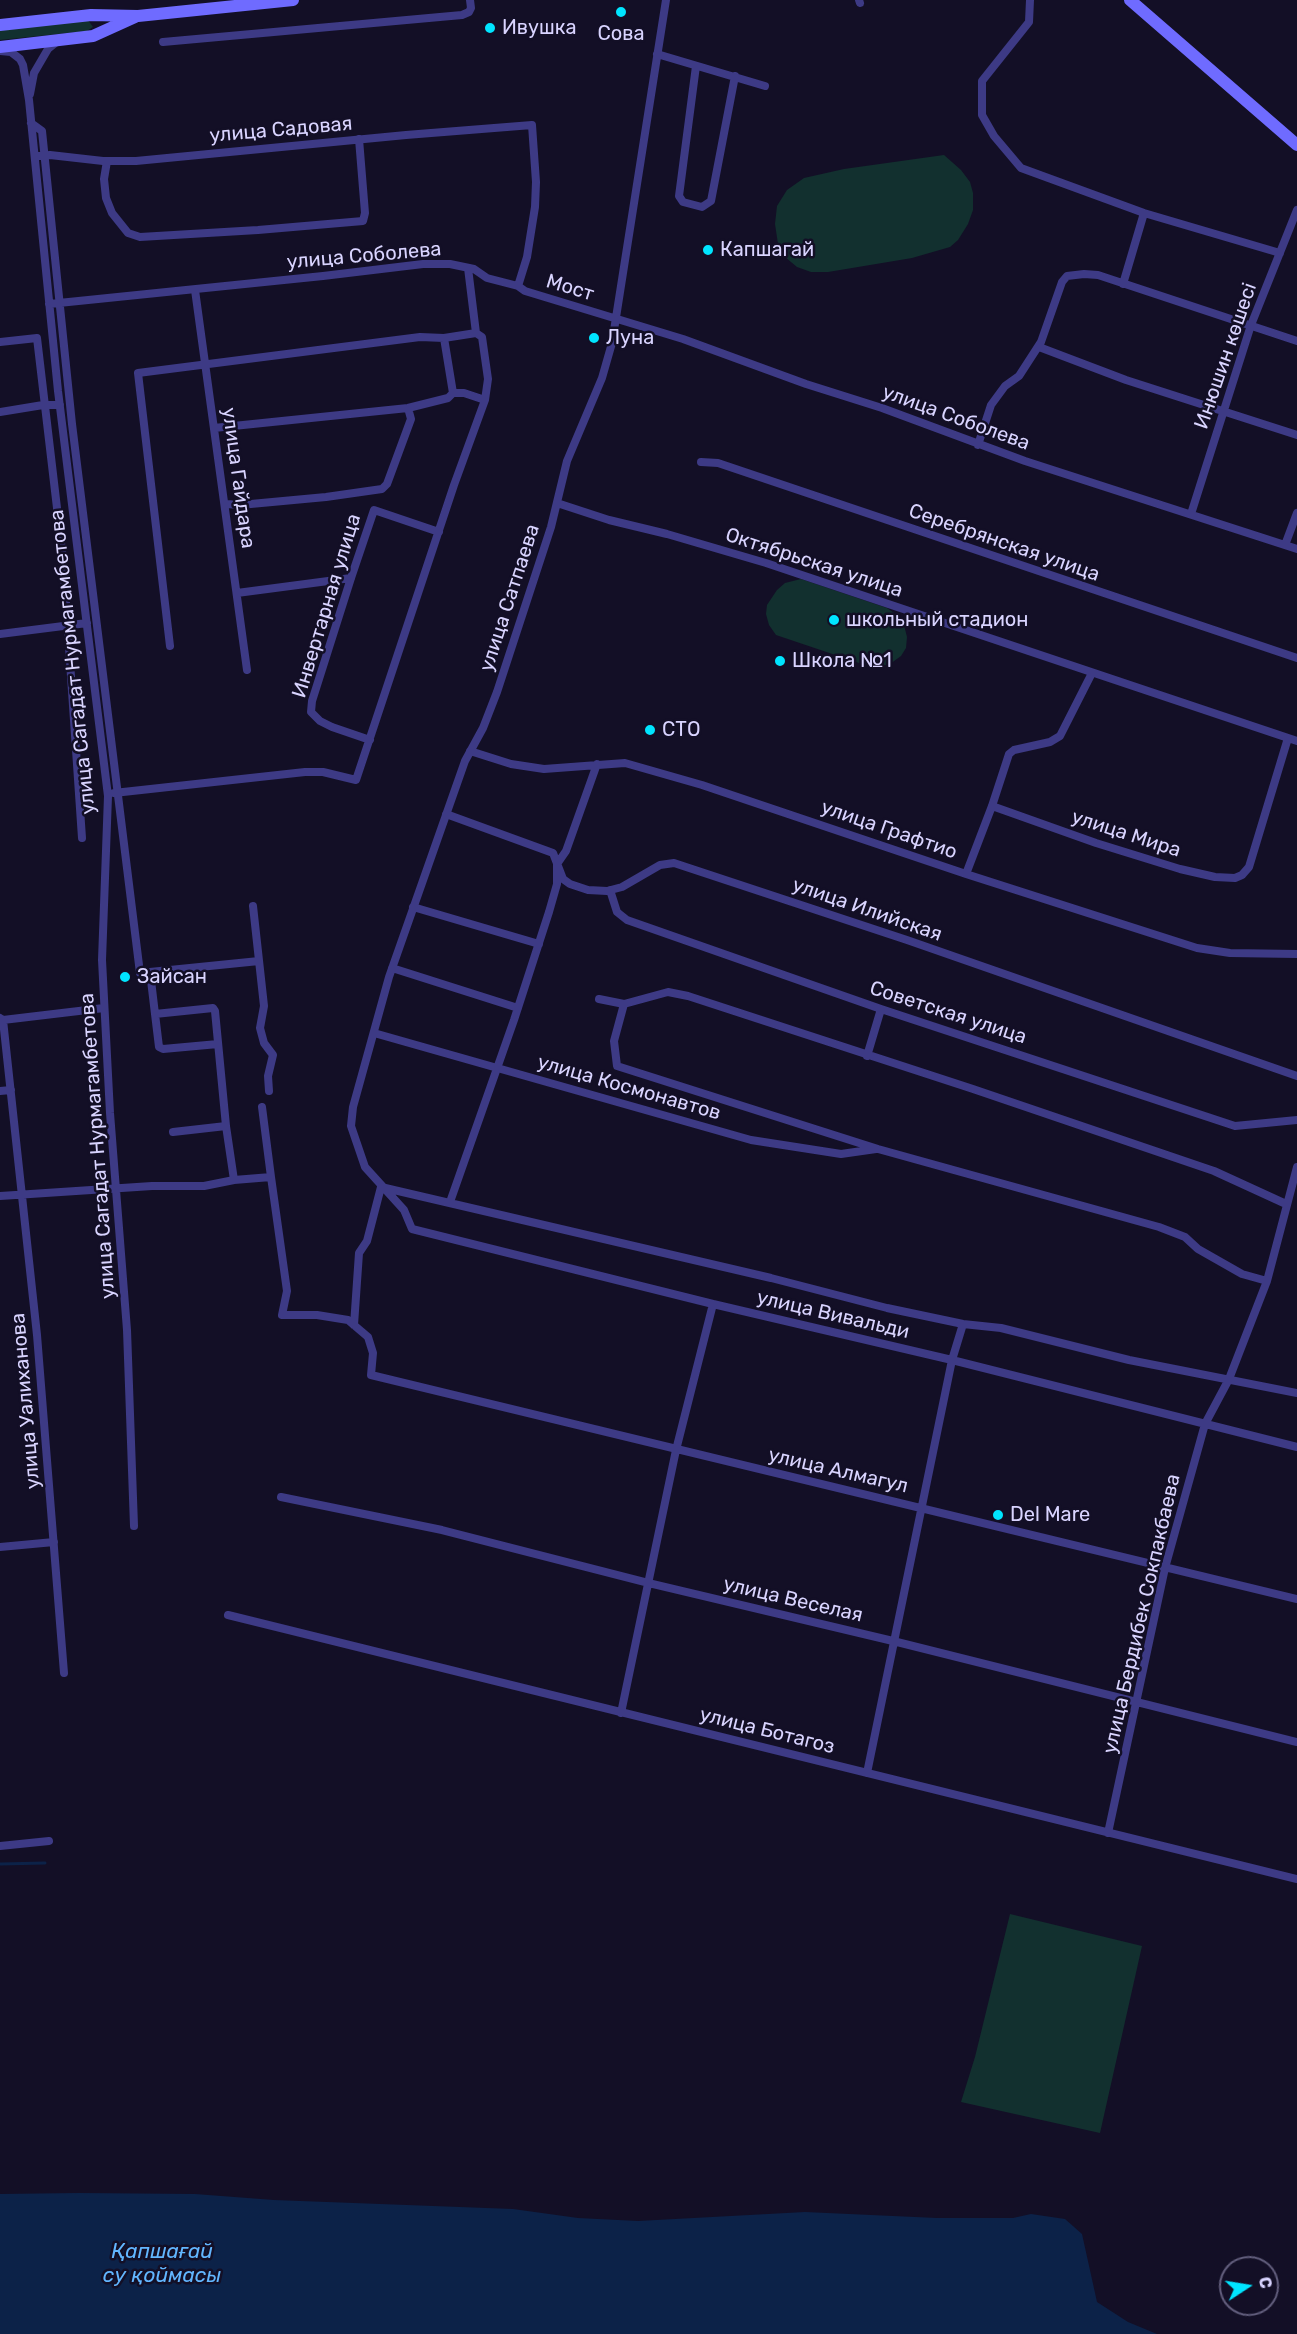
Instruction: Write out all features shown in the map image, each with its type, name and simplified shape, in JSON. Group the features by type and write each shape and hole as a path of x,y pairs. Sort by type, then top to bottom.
{"main road":[{"path":"0,25 91,15 138,16 293,0"},
{"path":"1130,0 1297,145"},
{"path":"91,15 98,24 98,31 93,36"},
{"path":"0,49 93,36 138,16"}],"street":[{"path":"164,42 462,15 469,12 470,0"},
{"name":"улица Сатпаева","path":"381,1187 365,1167 351,1126 353,1107 392,968 446,814 470,751 483,728 497,692 551,527 567,461 602,378 617,319 666,0"},
{"path":"1030,0 1029,22 982,81 982,115 994,136 1021,168 1144,213 1280,253"},
{"name":"улица Сагадат Нурмагамбетова","path":"29,100 34,73 48,49 58,41"},
{"name":"улица Сагадат Нурмагамбетова","path":"0,49 11,52 20,59 29,100 48,304 108,794 102,927 104,1008 127,1330 134,1526"},
{"path":"657,54 765,86"},
{"path":"696,66 679,196 683,202 702,207 711,201 735,76"},
{"path":"31,123 42,130 59,303 140,973 259,961"},
{"name":"улица Садовая","path":"33,157 44,155 107,161 136,161 532,125 536,182 535,207 521,288"},
{"path":"107,161 104,179 106,198 112,213 128,233 140,237 258,230 363,220 365,213 359,139"},
{"name":"Инюшин көшесі","path":"1191,514 1251,325 1297,210"},
{"path":"1123,284 1144,213"},
{"name":"улица Соболева","path":"48,304 423,264 450,264 468,268 487,278 521,288"},
{"path":"468,268 476,333"},
{"path":"978,445 991,405 1005,386 1019,376 1039,347 1062,282 1067,276 1084,274 1098,276 1297,340"},
{"name":"Мост","path":"521,288 605,316"},
{"name":"улица Гайдара","path":"195,290 247,670"},
{"name":"улица Соболева","path":"605,316 683,339 806,384 882,408 978,445 1297,549"},
{"path":"108,794 305,772 323,772 356,780 485,400 488,379 482,337 476,333 444,338 420,337 138,372 170,646"},
{"path":"0,342 37,338 63,559 82,838"},
{"path":"444,338 453,393"},
{"path":"1039,347 1126,380 1297,435"},
{"path":"214,428 408,408 441,400 453,393 464,393 485,400"},
{"path":"0,412 44,405 60,405"},
{"path":"225,504 240,505 304,499 382,489 387,484 411,419 408,408"},
{"name":"Серебрянская улица","path":"701,462 718,463 1297,658"},
{"name":"Октябрьская улица","path":"557,503 609,520 679,537 766,563 1293,739"},
{"name":"Инвертарная улица","path":"370,740 332,727 320,721 311,712 312,701 351,578 374,510 440,532"},
{"path":"1285,545 1297,513"},
{"path":"237,593 351,578"},
{"path":"0,634 87,623"},
{"path":"966,874 1009,754 1014,750 1050,741 1060,736 1092,673"},
{"name":"улица Мира","path":"992,806 1096,843 1180,869 1215,877 1235,878 1242,875 1249,867 1293,739"},
{"name":"улица Графтио","path":"470,751 511,765 544,769 625,763 702,785 966,874 1197,948 1230,953 1297,954"},
{"path":"450,1202 539,944 557,884 557,864 566,851 597,764"},
{"name":"улица Илийская","path":"446,814 554,853 563,879 588,890 610,890 632,882 660,865 674,863 907,940 1297,1076"},
{"name":"Советская улица","path":"610,890 617,912 627,920 881,1009 1235,1126 1297,1120"},
{"path":"253,906 264,1006 260,1028 264,1043 273,1055 268,1076 269,1090"},
{"path":"413,907 539,944"},
{"path":"392,968 518,1008"},
{"path":"150,972 159,1047 163,1049 218,1044"},
{"path":"599,999 624,1004 668,992 688,996 973,1089 1214,1172 1286,1204"},
{"name":"улица Космонавтов","path":"624,1004 614,1041 617,1065 878,1149 1159,1227 1185,1238 1198,1249 1242,1274 1267,1281"},
{"path":"2,1019 104,1008"},
{"path":"155,1014 213,1008 215,1011 226,1126 234,1180"},
{"path":"867,1056 881,1009"},
{"name":"улица Уалиханова","path":"2,1019 38,1335 64,1673"},
{"name":"улица Космонавтов","path":"374,1033 761,1142 841,1154 878,1149"},
{"path":"0,1091 11,1090"},
{"path":"262,1107 287,1291 282,1316 317,1315 348,1320 354,1325"},
{"path":"173,1132 226,1126"},
{"name":"улица Бердибек Сокпакбаева","path":"1108,1833 1138,1703 1165,1568 1205,1424 1229,1380 1267,1281 1297,1167"},
{"path":"0,1196 116,1188 204,1186 234,1180 271,1177"},
{"path":"354,1325 359,1253 367,1240 381,1187 771,1278 887,1308 963,1324 1001,1328 1130,1360 1297,1393"},
{"name":"улица Вивальди","path":"381,1187 404,1210 412,1229 713,1304 952,1360 1297,1447"},
{"path":"621,1713 676,1450 713,1304"},
{"path":"867,1773 952,1360 963,1324"},
{"name":"улица Алмагул","path":"354,1325 368,1337 373,1353 371,1375 1297,1599"},
{"name":"улица Веселая","path":"281,1497 442,1530 1297,1742"},
{"path":"0,1546 54,1542"},
{"name":"улица Ботагоз","path":"228,1615 1297,1879"},
{"path":"0,1846 49,1841"}],"green space":[{"path":"88,20 93,27 87,31 0,40 0,29"},
{"path":"944,155 961,170 970,182 973,193 973,210 968,224 958,240 950,247 912,258 828,272 811,272 797,267 785,257 778,244 775,224 777,206 787,190 804,178 844,169"},
{"name":"школьный стадион","path":"801,579 887,608 897,615 904,625 907,637 906,648 901,656 890,664 874,668 776,635 769,625 766,614 767,605 785,583"},
{"path":"1010,1914 1142,1946 1100,2133 961,2102 975,2057"}],"water":[{"name":"Қапшағай су қоймасы","path":"0,2194 195,2194 274,2200 513,2209 578,2218 638,2221 805,2212 937,2218 1013,2218 1031,2214 1065,2219 1082,2234 1097,2302 1128,2322 1157,2334 0,2334"}],"waterway":[{"path":"0,1864 45,1863"}],"place":[{"name":"Сова","path":"621,12"},
{"name":"Ивушка","path":"490,28"},
{"name":"Капшагай","path":"708,250"},
{"name":"Луна","path":"594,338"},
{"name":"школьный стадион","path":"834,620"},
{"name":"Школа №1","path":"780,661"},
{"name":"СТО","path":"650,730"},
{"name":"Зайсан","path":"125,977"},
{"name":"Del Mare","path":"998,1515"}]}
